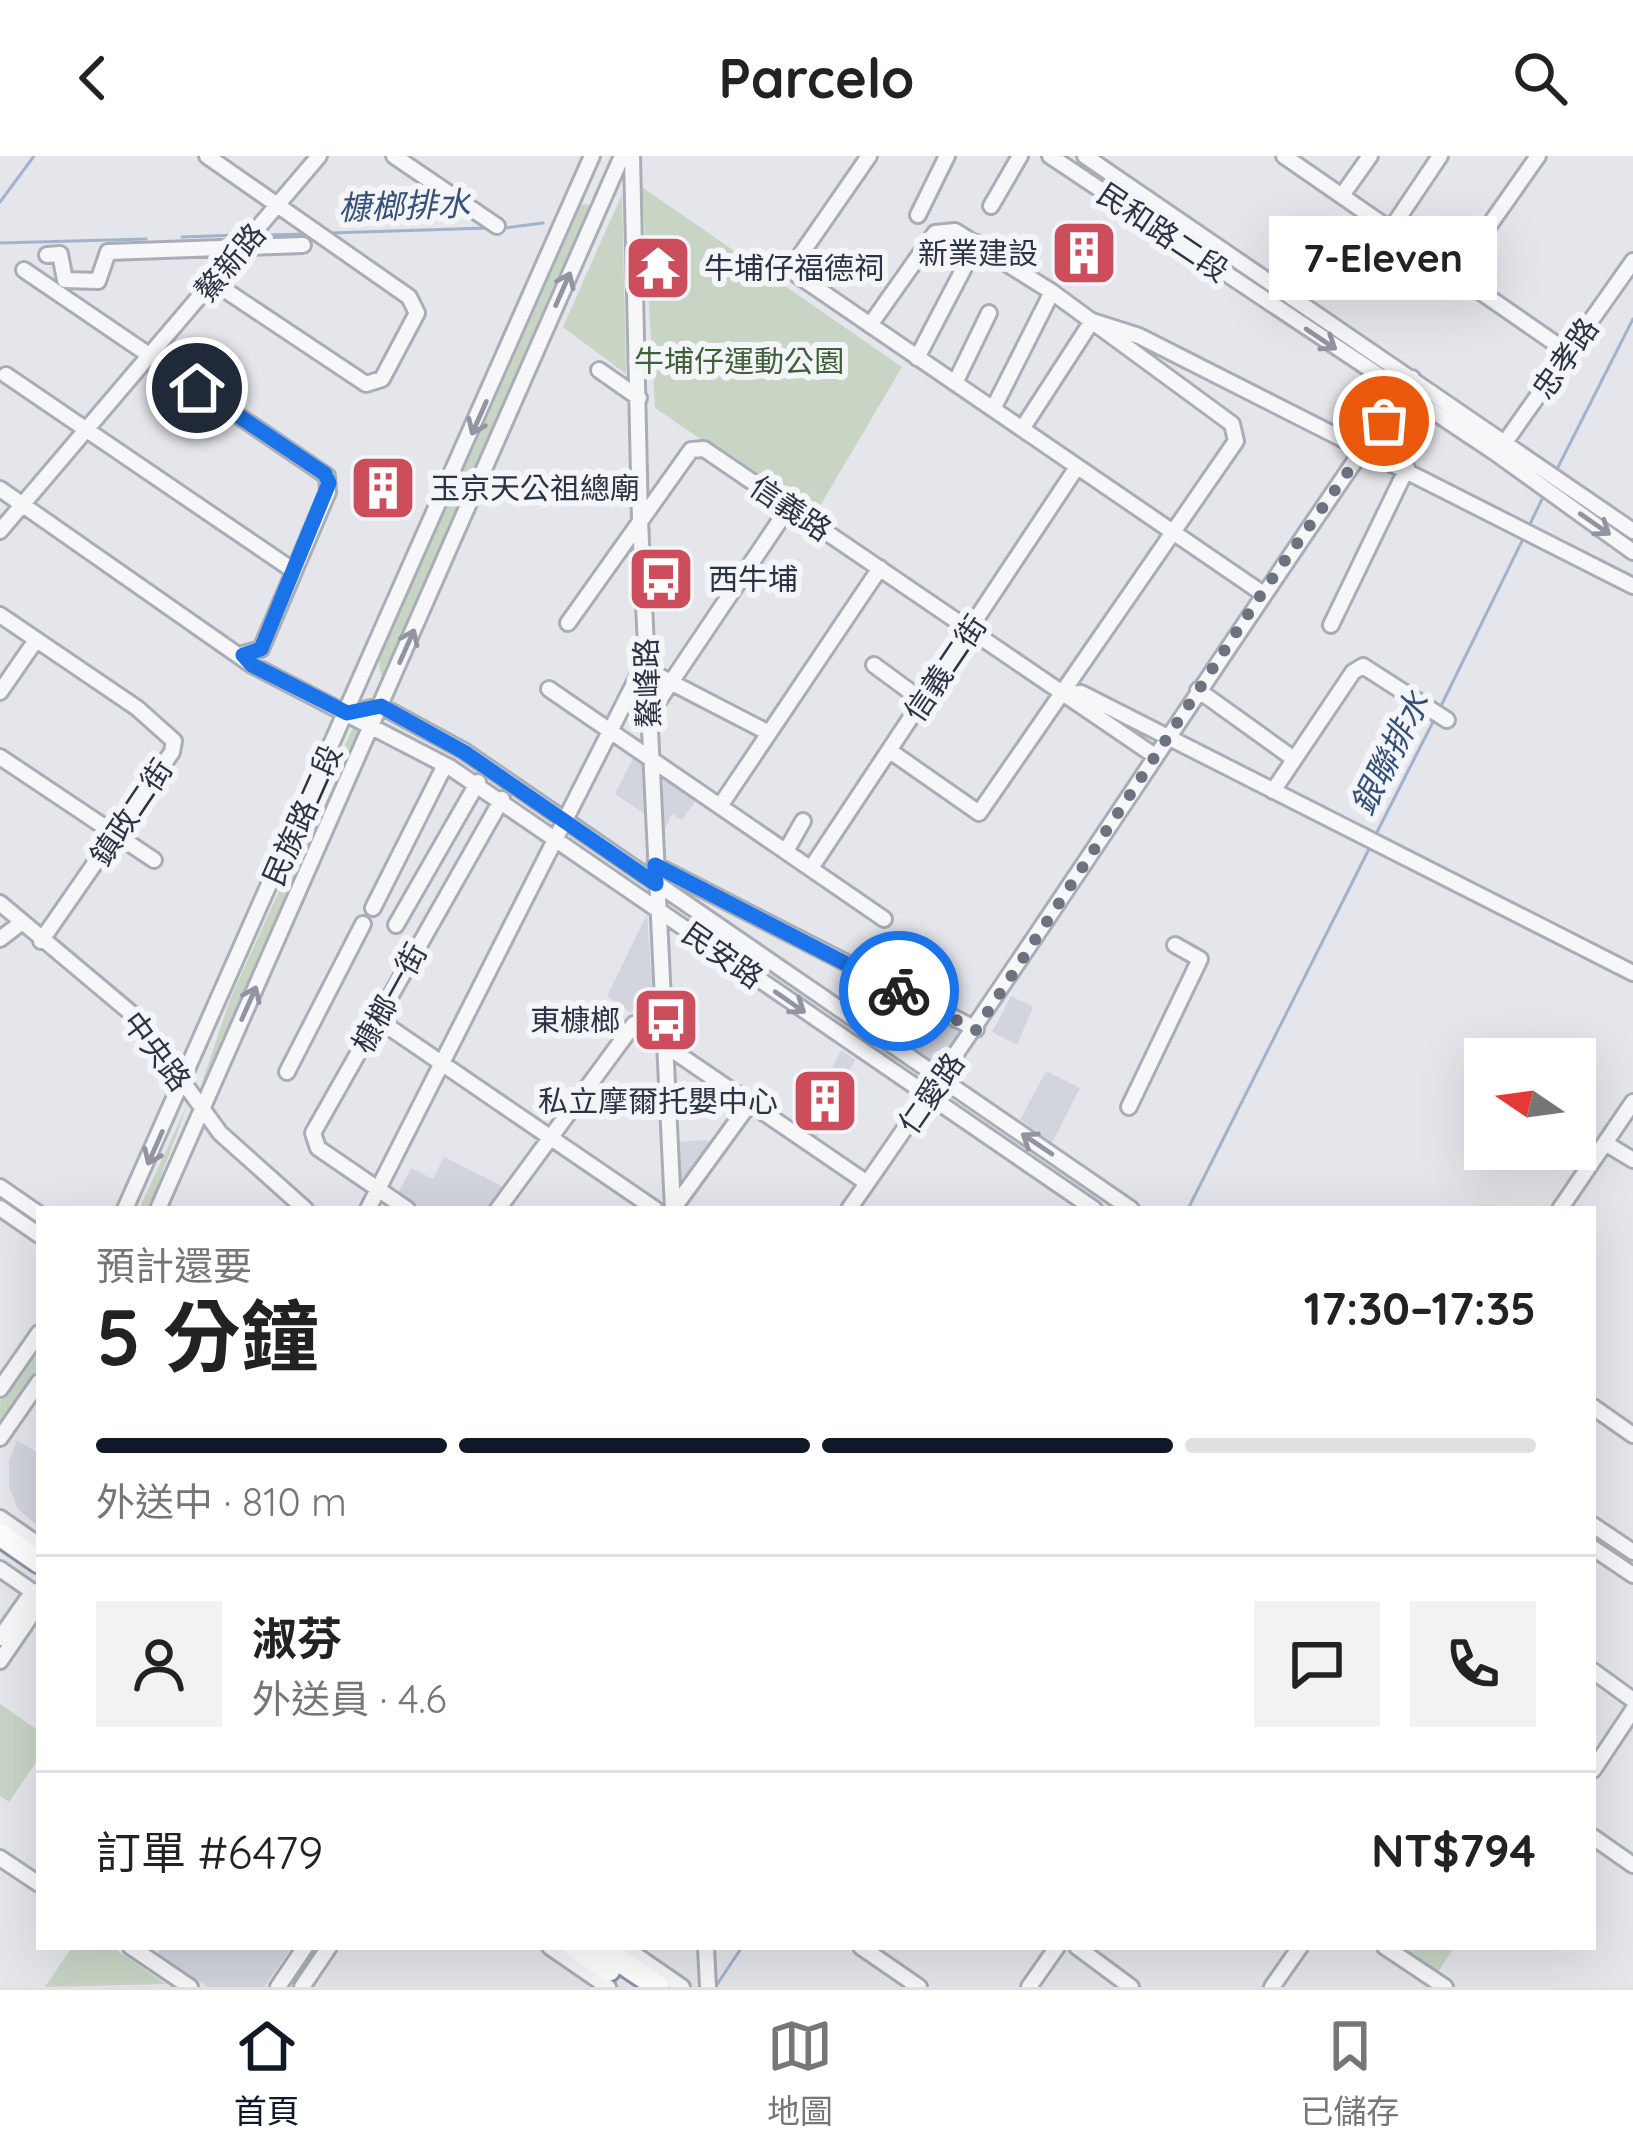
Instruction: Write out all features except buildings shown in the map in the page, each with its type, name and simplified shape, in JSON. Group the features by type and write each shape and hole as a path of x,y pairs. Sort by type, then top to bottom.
{"highway":[{"path":"0,1535 36,1560"},
{"path":"0,1552 36,1591"},
{"path":"579,1950 633,1987"},
{"path":"603,1950 658,1987"}],"street":[{"path":"207,156 414,301 417,313 382,379 366,384 212,282"},
{"name":"鰲新路","path":"0,531 319,156"},
{"path":"394,156 497,226"},
{"name":"民族路二段","path":"126,1206 592,156"},
{"name":"民族路二段","path":"159,1206 622,156"},
{"name":"鰲峰路","path":"632,156 640,521 673,1206"},
{"path":"869,156 790,271 1262,593"},
{"path":"918,215 947,156"},
{"path":"991,206 1020,156"},
{"name":"民和路二段","path":"1050,156 1402,393 1502,448 1633,531"},
{"name":"民和路二段","path":"1085,156 1412,378 1633,552"},
{"path":"1284,156 1569,352"},
{"path":"1343,194 1370,156"},
{"path":"1391,229 1440,156"},
{"path":"1455,274 1538,156"},
{"path":"870,325 935,233 955,230 1052,292 1232,424 1236,441 980,813 890,751"},
{"path":"917,358 977,243"},
{"path":"47,255 60,254 65,280 98,281 108,252 303,245"},
{"name":"忠孝路","path":"1502,448 1633,261"},
{"path":"24,270 327,476 328,492 261,649 243,655"},
{"path":"993,410 1052,292"},
{"path":"955,383 989,313"},
{"path":"1022,429 1092,321"},
{"path":"1092,321 1139,336 1408,468 1633,586"},
{"path":"599,370 639,398"},
{"path":"5,376 294,571"},
{"name":"仁愛路","path":"851,1206 976,1030 1262,593 1412,378"},
{"name":"信義路","path":"568,622 677,466 691,451 704,449 1155,756"},
{"name":"信義二街","path":"811,868 1077,466"},
{"path":"1331,625 1408,468"},
{"name":"民安路","path":"0,490 252,665 445,765 1090,1206"},
{"path":"649,715 789,507"},
{"path":"720,806 880,568"},
{"name":"鎮政二街","path":"0,615 163,727 174,741 116,835 41,941"},
{"path":"0,692 35,640"},
{"path":"874,665 923,700"},
{"path":"1274,791 1353,672 1363,666 1440,715"},
{"path":"370,1206 638,676 670,682 770,733"},
{"path":"549,689 884,919"},
{"path":"1198,690 1294,759"},
{"name":"信義路","path":"1063,694 1082,693 1633,973"},
{"path":"347,713 381,706"},
{"name":"民安路","path":"381,706 487,767 1124,1206"},
{"path":"0,757 154,860"},
{"path":"373,908 445,765"},
{"path":"396,925 487,767"},
{"name":"槺榔一街","path":"403,1206 313,1138 511,784"},
{"path":"786,851 803,821"},
{"path":"655,865 976,1030"},
{"name":"中央路","path":"0,903 137,1018 202,1110 302,1206"},
{"path":"0,939 21,923"},
{"path":"287,1072 363,924"},
{"path":"1130,1107 1200,958 1175,945"},
{"path":"377,1019 652,1206"},
{"path":"500,1206 634,1024 867,1183"},
{"path":"1562,1206 1633,1102"},
{"path":"675,1206 750,1103"},
{"path":"1605,1143 1633,1160"},
{"path":"0,1187 36,1212"},
{"path":"0,1208 36,1233"},
{"path":"0,1389 36,1337"},
{"path":"0,1438 36,1386"},
{"path":"1596,1409 1633,1435"},
{"path":"0,1518 36,1542"},
{"path":"1596,1527 1633,1552"},
{"path":"1596,1550 1633,1575"},
{"path":"0,1569 36,1591"},
{"path":"0,1638 36,1593"},
{"path":"0,1661 36,1594"},
{"path":"1596,1673 1633,1700"},
{"path":"1596,1766 1633,1710"},
{"path":"1596,1839 1633,1865"},
{"path":"1,1860 36,1882"},
{"path":"135,1950 190,1987"},
{"path":"278,1987 303,1950"},
{"path":"302,1987 327,1950"},
{"path":"554,1950 608,1987"},
{"path":"628,1950 682,1987"},
{"path":"706,1950 707,1987"},
{"path":"865,1950 919,1987"},
{"path":"1029,1987 1055,1950"},
{"path":"1081,1950 1126,1985"},
{"path":"1272,1987 1298,1950"},
{"path":"1390,1950 1445,1987"}],"shaded area":[{"path":"1373,386 1386,400 1361,440 1348,433"},
{"path":"634,756 643,762 646,815 615,794"},
{"path":"663,776 697,799 682,820 672,814 663,833"},
{"path":"647,914 653,1001 641,995 631,1013 607,996"},
{"path":"1011,996 1033,1007 1017,1045 992,1032"},
{"path":"939,1017 963,1029 941,1062 934,1062 916,1050"},
{"path":"841,1050 855,1060 816,1138 801,1129"},
{"path":"1046,1071 1080,1088 1052,1143 1020,1120"},
{"path":"677,1142 710,1143 679,1190"},
{"path":"444,1157 506,1188 493,1206 416,1206 398,1194 411,1168 433,1179"},
{"path":"17,1440 36,1452 36,1524 18,1509 9,1487 9,1461"},
{"path":"290,1950 264,1987 208,1987 158,1953"}],"green space":[{"name":"牛埔仔運動公園","path":"642,187 902,367 814,516 655,408"},
{"path":"622,194 626,374 563,327"},
{"path":"588,204 591,210 388,670 381,676 379,660 581,205"},
{"path":"355,723 362,729 353,756 200,1088 231,997"},
{"path":"189,1101 150,1206 140,1206"},
{"path":"36,1348 36,1373 0,1425 0,1401"},
{"path":"0,1704 36,1729 36,1762 9,1802 0,1796"},
{"path":"70,1950 116,1950 166,1984 45,1987"},
{"path":"1404,1950 1453,1950 1437,1973"}],"waterway":[{"path":"0,202 34,156"},
{"name":"槺榔排水","path":"504,228 543,223"},
{"name":"槺榔排水","path":"330,233 488,228"},
{"name":"槺榔排水","path":"268,235 309,234"},
{"name":"槺榔排水","path":"182,237 239,235"},
{"name":"槺榔排水","path":"0,243 146,239"},
{"name":"銀聯排水","path":"1555,473 1633,319"},
{"name":"銀聯排水","path":"1529,526 1543,497"},
{"name":"銀聯排水","path":"1439,710 1525,535"},
{"name":"銀聯排水","path":"1374,838 1435,718"},
{"name":"銀聯排水","path":"1190,1206 1370,847"},
{"name":"銀聯排水","path":"716,1986 740,1950"}],"way so far":[{"path":"899,991 976,1030 1262,593 1384,421"}],"place":[{"name":"新業建設","path":"1084,253"},
{"name":"牛埔仔福德祠","path":"658,268"},
{"name":"7-Eleven","path":"1384,421"},
{"name":"玉京天公祖總廟","path":"383,488"},
{"name":"西牛埔","path":"661,579"},
{"name":"東槺榔","path":"666,1020"},
{"name":"私立摩爾托嬰中心","path":"825,1101"}],"route":[{"path":"197,388 325,474 329,483 261,649 243,655 252,665 347,713 381,706 464,752 656,884 655,865 899,991"}]}
